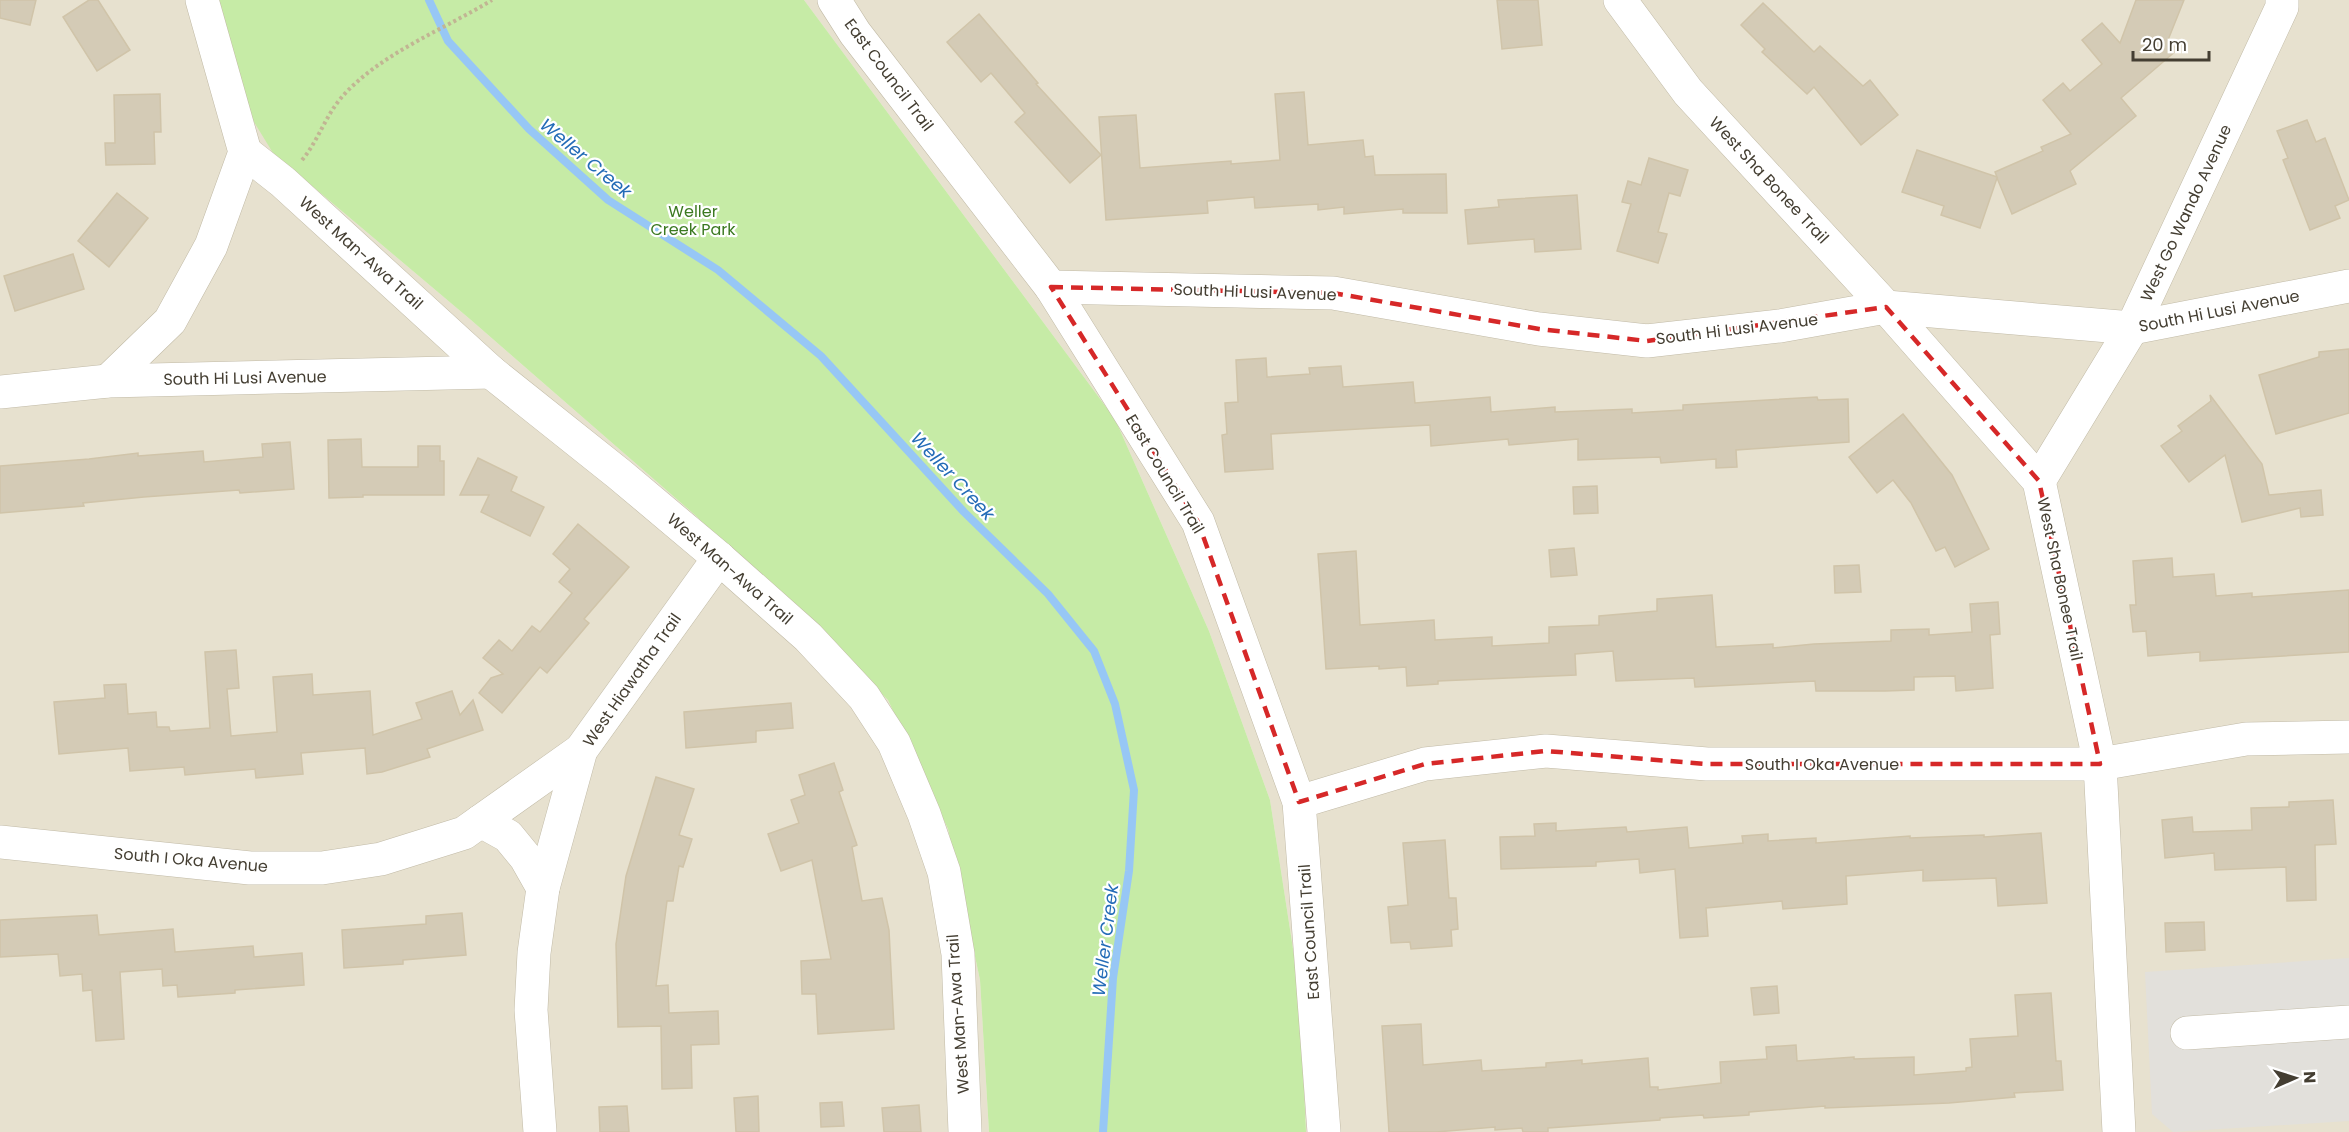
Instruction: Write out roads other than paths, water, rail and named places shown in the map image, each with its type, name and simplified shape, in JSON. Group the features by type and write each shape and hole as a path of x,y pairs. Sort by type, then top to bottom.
{"street":[{"path":"108,381 170,321 211,246 245,153 202,0"},
{"name":"East Council Trail","path":"834,0 855,33 1051,287 1198,522 1299,802 1324,1132"},
{"path":"855,33 862,0"},
{"name":"West Sha Bonee Trail","path":"1620,0 1688,92 1886,307 2039,481 2100,764 2119,1132"},
{"name":"West Go Wando Avenue","path":"2039,481 2132,328 2285,2"},
{"name":"West Man-Awa Trail","path":"245,153 283,182 491,372 619,474 718,558 808,637 864,696 894,743 924,814 944,872 958,954 965,1132"},
{"name":"South Hi Lusi Avenue","path":"1051,287 1334,293 1539,328 1647,341 1780,326 1886,307 2132,328 2349,286"},
{"name":"South Hi Lusi Avenue","path":"0,392 108,381 491,372"},
{"name":"West Hiawatha Trail","path":"540,1132 531,1010 534,953 543,888 581,750 718,558"},
{"name":"South I Oka Avenue","path":"1299,802 1425,764 1546,751 1707,764 2100,764 2246,739 2349,737"},
{"name":"South I Oka Avenue","path":"0,842 250,868 322,868 381,859 464,833 581,750"},
{"path":"481,821 508,836 526,858 543,888"},
{"path":"2187,1033 2349,1022"}],"waterway":[{"name":"Weller Creek","path":"429,0 448,41 529,129 608,200 718,270 821,356 964,512 1048,594 1094,651 1115,704 1134,790 1129,871 1113,978 1103,1132"}],"park label":[{"name":"Weller Creek Park","path":"693,220"}]}
